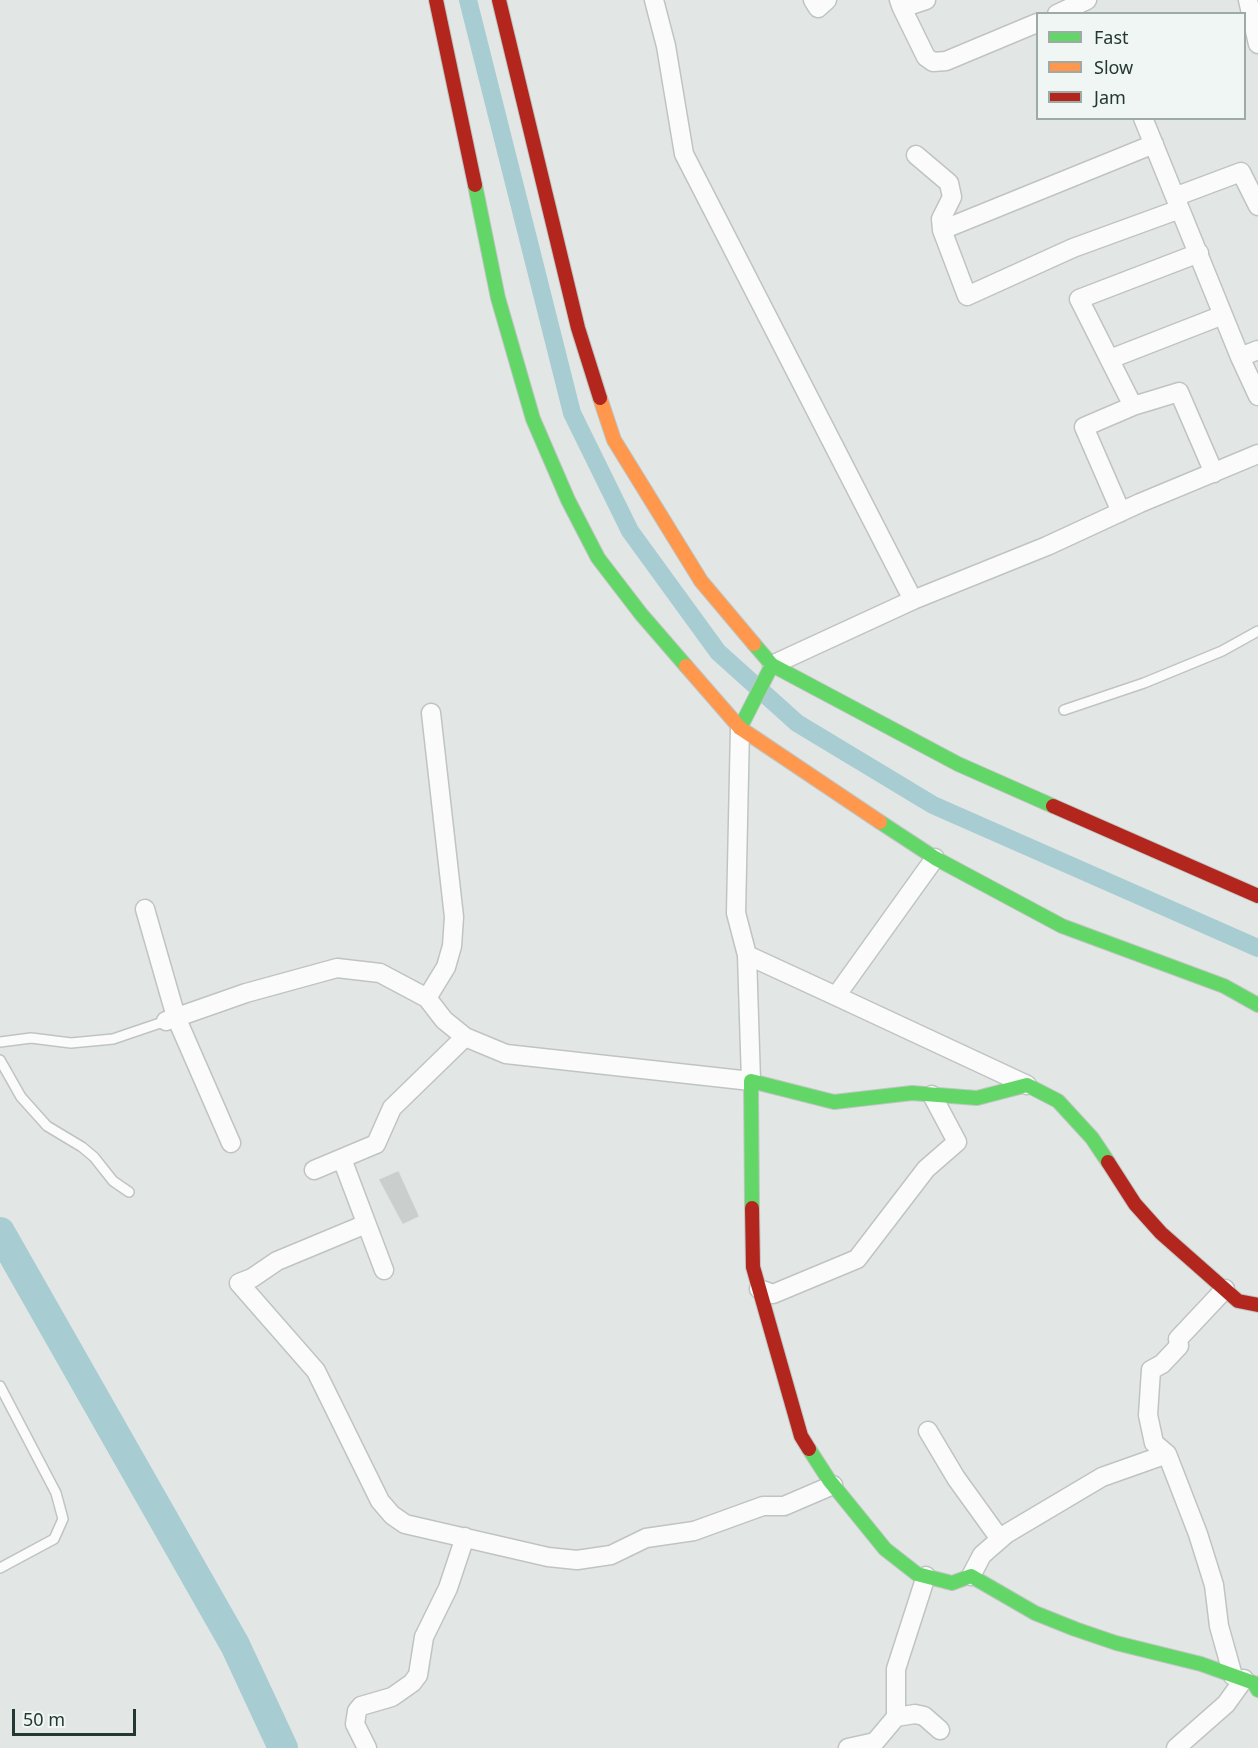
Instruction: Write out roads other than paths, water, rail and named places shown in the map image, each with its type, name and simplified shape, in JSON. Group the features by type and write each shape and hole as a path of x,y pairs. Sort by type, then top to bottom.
{"street":[{"path":"436,0 498,298 533,419 568,500 598,558 641,614 740,728 935,858 1062,926 1224,986 1258,1005"},
{"path":"499,0 578,328 614,440 701,581 769,672 958,764 1258,896"},
{"path":"654,0 666,46 684,154 913,600"},
{"path":"813,0 818,8 827,0"},
{"path":"926,0 901,4 926,57 933,62 946,61 1036,23"},
{"path":"1061,12 1087,0"},
{"path":"1248,0 1258,44"},
{"path":"1144,120 1258,396"},
{"path":"942,230 1154,144"},
{"path":"916,155 949,183 952,197 941,219 942,230 968,296 1241,172 1258,206"},
{"path":"1133,406 1079,299 1198,253"},
{"path":"1110,359 1223,315"},
{"path":"1240,357 1258,350"},
{"path":"1120,512 1084,427 1133,406 1179,392 1214,472"},
{"path":"1167,1454 1102,1477 1000,1539 982,1556 971,1576 952,1583 917,1574 885,1549 833,1485 801,1436 753,1267 747,955 736,913 740,728 769,672 913,600 1047,546 1120,512 1258,454"},
{"path":"427,998 446,966 452,946 454,917 431,713"},
{"path":"836,996 935,858"},
{"path":"145,909 171,1019 231,1143"},
{"path":"747,955 1058,1101 1092,1137 1135,1204 1154,1225 1238,1301 1258,1305"},
{"path":"171,1019 246,993 337,968 381,973 427,998 444,1020 465,1037 506,1054 751,1080 834,1102 912,1093 977,1098 1028,1085"},
{"path":"314,1170 376,1144 392,1108 465,1037"},
{"path":"759,1289 773,1294 857,1259 926,1169 957,1142 932,1095"},
{"path":"342,1158 384,1270"},
{"path":"366,1224 277,1260 252,1278 239,1283 316,1371 380,1501 392,1515 405,1524 548,1557 577,1560 611,1555 646,1538 694,1531 763,1506 784,1506 833,1485"},
{"path":"1224,1289 1178,1339 1179,1346 1162,1364 1151,1370 1148,1415 1154,1443 1167,1454 1198,1534 1214,1586 1219,1626 1249,1682"},
{"path":"928,1431 956,1478 1000,1539"},
{"path":"367,1748 355,1724 357,1711 361,1706 392,1696 412,1683 418,1675 424,1636 448,1588 465,1537"},
{"path":"848,1748 875,1745 896,1717 896,1669 926,1576"},
{"path":"971,1576 1035,1613 1075,1629 1116,1643 1201,1664 1249,1682"},
{"path":"1176,1748 1249,1682"},
{"path":"896,1717 924,1716 940,1730"}],"lane":[{"path":"1064,710 1154,679 1222,651 1258,631"},
{"path":"0,1042 31,1038 71,1043 113,1039 171,1019"},
{"path":"0,1060 21,1097 47,1126 82,1147 94,1157 113,1181 129,1191"},
{"path":"0,1386 56,1493 63,1519 54,1539 0,1568"}],"waterway":[{"path":"468,0 572,413 630,531 718,652 797,723 933,805 1258,948"},
{"path":"0,1232 235,1645 283,1748"}]}
